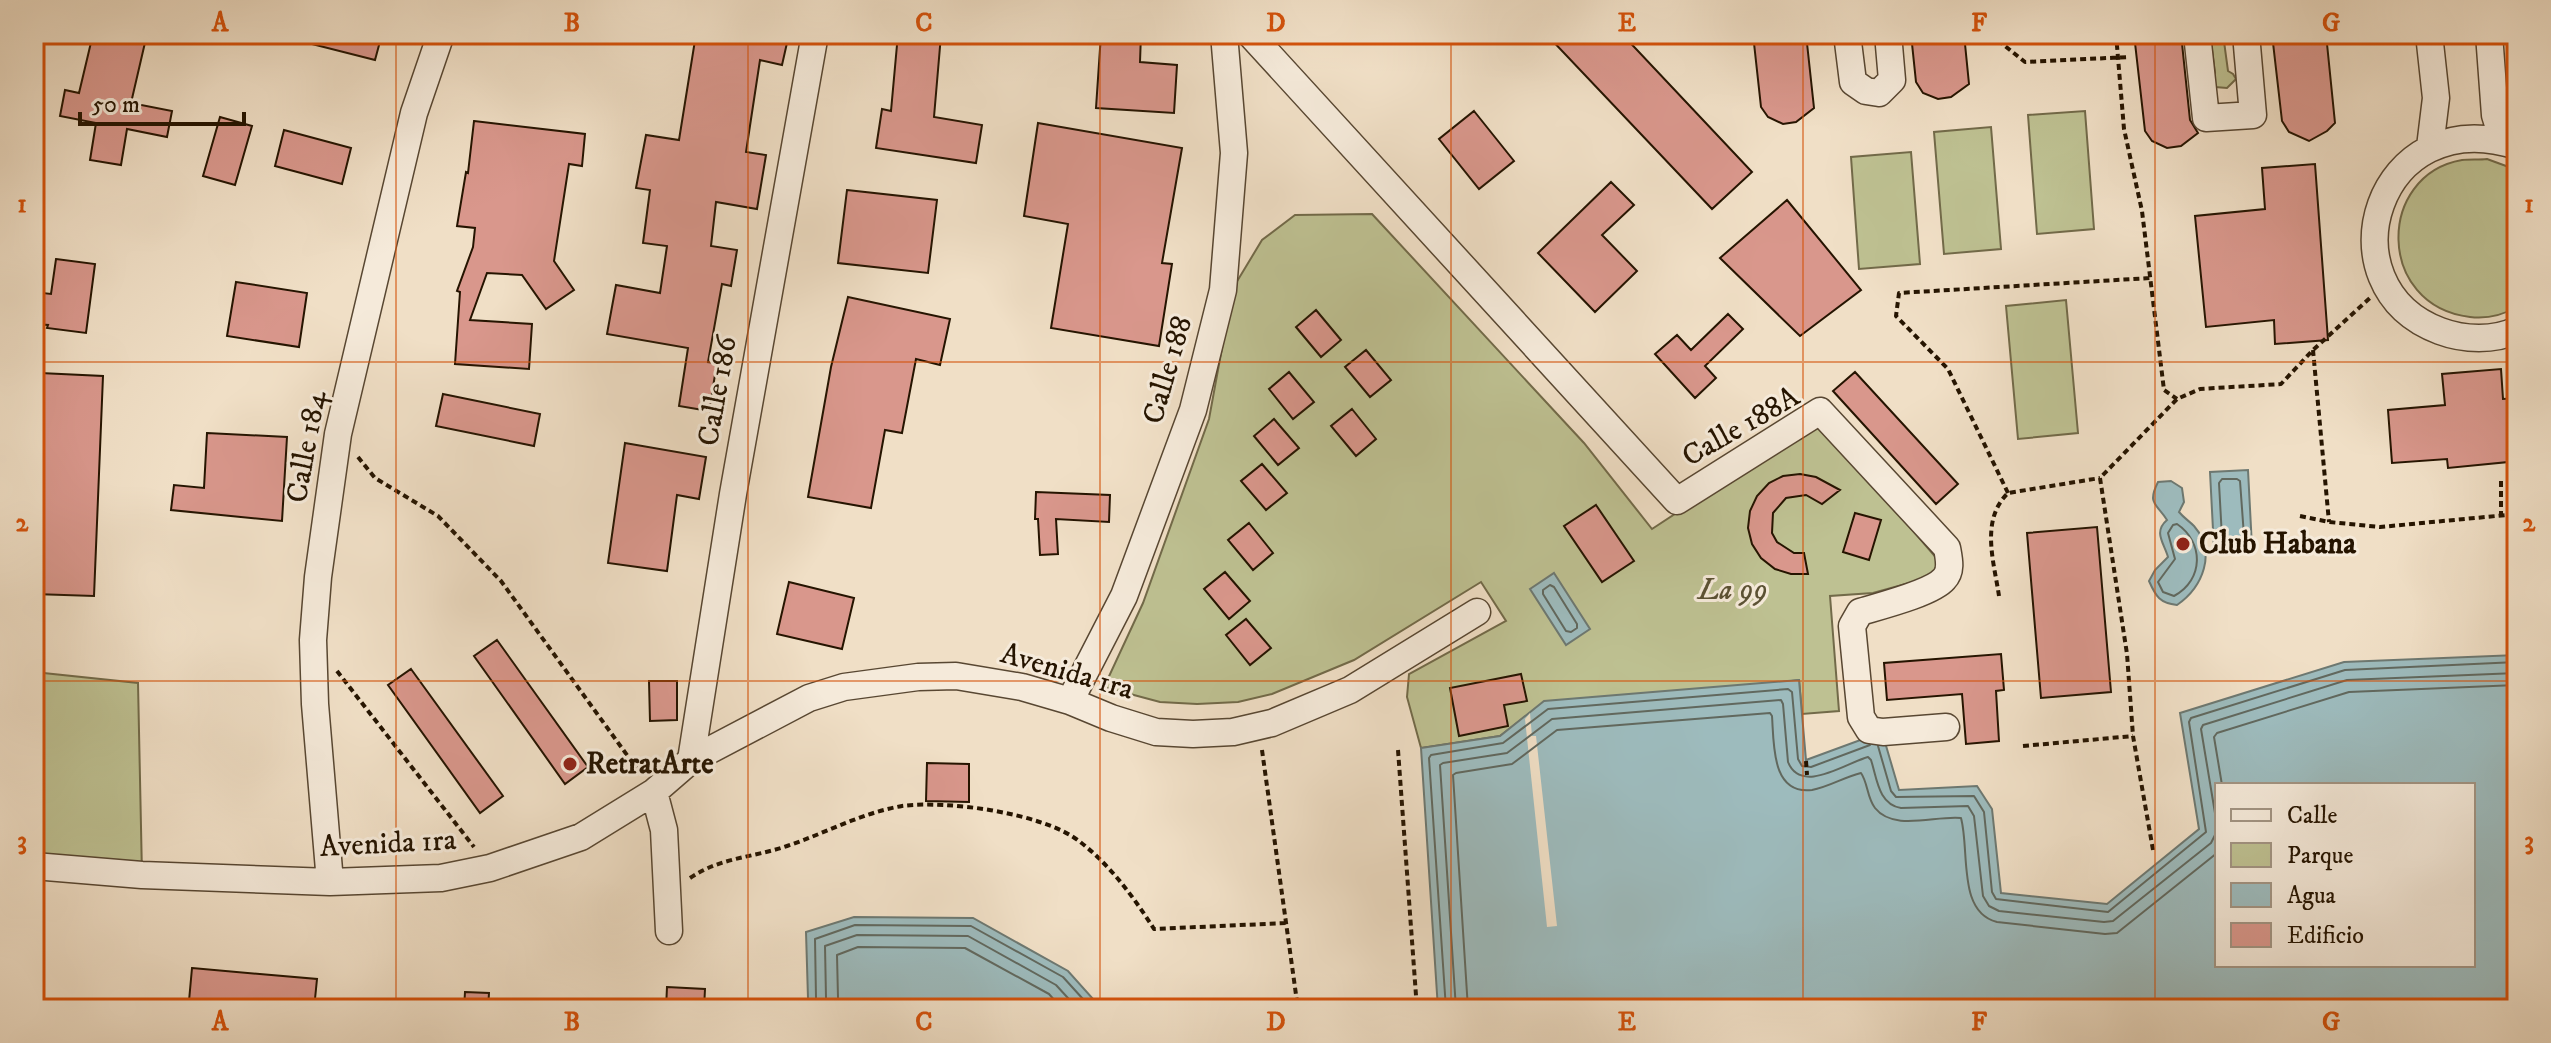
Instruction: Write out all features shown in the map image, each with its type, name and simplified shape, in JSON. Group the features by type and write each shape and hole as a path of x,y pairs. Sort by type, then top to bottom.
{"street":[{"name":"Calle 184","path":"330,882 315,704 313,640 318,577 338,434 414,113 441,34"},
{"name":"Calle 186","path":"691,760 733,494 815,34"},
{"name":"Calle 188","path":"1070,701 1124,596 1193,410 1223,290 1234,153 1224,34"},
{"name":"Calle 188A","path":"1250,34 1677,501 1820,411 1947,548 1950,566 1946,578 1932,588 1860,612 1852,626 1861,717 1869,730 1883,732 1946,727"},
{"path":"1847,34 1853,82 1866,91 1879,93 1892,80 1888,34"},
{"path":"2197,34 2206,118 2253,115 2246,34"},
{"path":"2429,34 2436,98 2430,147"},
{"path":"2489,34 2495,115 2500,131 2517,146"},
{"path":"2517,146 2496,139 2473,137 2430,147 2405,166 2385,191 2375,222 2375,253 2385,284 2402,308 2426,326 2454,337 2483,339 2517,330"},
{"name":"Avenida 1ra","path":"34,866 142,875 330,882 441,878 490,868 581,837 654,792 691,760 809,698 844,687 956,676 1022,687 1156,732 1233,732 1272,723 1350,690 1477,612"},
{"path":"654,792 664,830 669,931"}],"path":[{"path":"2116,34 2124,129 2142,211 2164,390 2177,399"},
{"path":"1995,35 2025,62 2129,57"},
{"path":"2008,493 1948,369 1896,316 1899,293 2150,278"},
{"path":"1999,596 1991,536 1992,519 1998,503 2008,493 2100,478 2177,399 2200,389 2281,384 2385,284"},
{"path":"2313,350 2329,522"},
{"path":"338,434 375,478 438,516 501,581 654,792"},
{"path":"2100,478 2127,654 2133,736 2153,850"},
{"path":"2501,481 2501,515"},
{"path":"2300,516 2380,527 2517,514"},
{"path":"313,640 490,868"},
{"path":"1259,726 1298,1009"},
{"path":"2023,746 2133,736"},
{"path":"1398,750 1417,1009"},
{"path":"1806,761 1807,775"},
{"path":"667,893 718,862 776,850 857,817 904,806 961,806 1007,813 1077,839 1131,894 1154,929 1286,923"}],"green space":[{"path":"2210,34 2223,34 2228,71 2236,79 2227,88 2215,87 2211,78 2215,73"},
{"path":"2085,111 2094,229 2037,234 2028,115"},
{"path":"1991,127 2001,249 1944,254 1934,132"},
{"path":"1911,152 1920,264 1859,269 1851,157"},
{"path":"2487,159 2517,170 2517,307 2495,316 2470,317 2439,308 2417,290 2403,266 2398,240 2402,213 2414,189 2434,171 2462,160"},
{"name":"La 99","path":"1372,214 1584,443 1652,529 1818,420 1939,561 1931,577 1873,593 1830,596 1839,711 1802,714 1799,680 1530,713 1500,736 1421,748 1407,697 1409,674 1506,621 1481,582 1354,660 1272,694 1238,702 1197,704 1160,702 1104,687 1143,603 1209,419 1233,288 1262,240 1295,215"},
{"path":"2066,300 2078,433 2018,439 2006,306"},
{"path":"34,672 138,683 142,875 34,866"}],"water":[{"path":"2248,470 2252,547 2214,549 2210,472"},
{"name":"Club Habana","path":"2171,481 2182,488 2184,502 2179,512 2201,536 2206,558 2194,589 2177,605 2159,598 2149,581 2168,557 2160,533 2167,520 2154,503 2153,495 2158,482"},
{"path":"1554,573 1590,629 1566,645 1530,589"},
{"path":"2517,655 2517,1009 1438,1009 1421,748 1500,736 1544,701 1799,680 1806,760 1882,732 1899,790 1977,786 1992,809 2001,893 2107,904 2199,829 2180,713 2344,662"},
{"path":"854,917 973,918 1068,971 1102,1009 800,1009 808,998 806,932"}],"pier":[{"path":"1530,713 1532,736 1536,736 1557,926 1547,927 1525,719"}],"building":[{"path":"93,34 147,34 131,103 172,111 167,137 127,129 121,165 90,160 96,123 60,116 65,90 79,93"},
{"path":"296,34 382,34 375,60 296,40"},
{"path":"696,34 789,34 782,65 760,60 746,152 766,155 757,209 716,202 711,246 737,250 731,286 722,284 708,362 717,363 709,411 679,406 688,348 607,334 616,285 660,293 667,246 643,243 650,190 636,188 646,135 679,140"},
{"path":"898,34 941,35 934,117 982,125 976,163 876,148 882,109 891,111"},
{"path":"1101,34 1141,34 1140,62 1177,65 1174,113 1096,108"},
{"path":"1546,34 1622,34 1752,172 1712,209"},
{"path":"1753,34 1806,34 1814,108 1796,122 1783,124 1768,117 1761,107"},
{"path":"1911,34 1964,34 1969,84 1951,97 1938,99 1923,93 1916,82"},
{"path":"2134,34 2181,34 2190,120 2198,133 2181,146 2167,148 2152,141 2145,131"},
{"path":"2272,34 2326,34 2335,123 2309,141 2289,132 2282,121"},
{"path":"1474,111 1514,161 1479,189 1439,139"},
{"path":"220,117 252,126 235,185 203,176"},
{"path":"474,121 585,134 582,166 569,164 554,261 574,290 546,309 522,275 487,273 470,320 532,324 529,369 455,364 460,292 457,291 473,247 475,228 457,226"},
{"path":"1038,123 1182,148 1162,263 1172,264 1159,346 1051,328 1068,224 1024,216"},
{"path":"284,130 351,148 342,184 275,166"},
{"path":"2315,164 2328,340 2275,344 2274,320 2206,327 2195,216 2265,209 2262,168"},
{"path":"1611,182 1634,205 1602,235 1637,271 1595,312 1538,253"},
{"path":"847,190 937,200 928,273 838,263"},
{"path":"1787,200 1861,290 1800,336 1720,258"},
{"path":"56,259 95,264 86,333 34,324 34,292 51,294"},
{"path":"236,282 307,293 299,347 227,336"},
{"path":"848,297 950,319 940,365 916,359 902,433 885,430 871,508 808,497 831,367"},
{"path":"1316,310 1341,340 1321,357 1296,327"},
{"path":"1728,314 1743,329 1705,366 1716,378 1695,398 1655,354 1677,335 1691,350"},
{"path":"1366,350 1391,380 1370,397 1345,367"},
{"path":"2501,369 2503,399 2517,398 2517,453 2507,454 2508,462 2448,468 2447,459 2392,463 2388,410 2445,405 2442,374"},
{"path":"1289,372 1314,402 1293,419 1269,389"},
{"path":"1855,372 1958,484 1936,504 1833,391"},
{"path":"34,375 103,376 94,596 34,594 37,434 34,434"},
{"path":"443,394 540,414 534,446 436,426"},
{"path":"1352,409 1376,439 1356,456 1331,426"},
{"path":"1274,419 1299,448 1278,465 1254,436"},
{"path":"207,433 287,437 282,521 171,510 174,485 204,488"},
{"path":"625,443 706,457 699,499 677,495 667,571 608,563"},
{"path":"1262,464 1287,493 1266,510 1241,481"},
{"path":"1800,474 1816,477 1840,490 1822,504 1806,495 1786,498 1773,513 1772,533 1777,542 1794,553 1804,553 1808,574 1791,574 1775,569 1761,558 1752,544 1748,528 1750,511 1757,496 1769,483 1783,476"},
{"path":"1036,492 1110,495 1109,522 1056,519 1058,554 1040,555 1038,519 1035,519"},
{"path":"1596,505 1634,561 1602,582 1564,526"},
{"path":"1855,513 1881,520 1869,560 1843,552"},
{"path":"1249,523 1273,553 1253,570 1228,540"},
{"path":"2097,527 2111,692 2041,698 2027,533"},
{"path":"1225,572 1250,601 1229,619 1204,589"},
{"path":"789,582 854,598 842,649 777,634"},
{"path":"1246,619 1271,648 1250,665 1226,635"},
{"path":"497,640 588,767 565,784 474,656"},
{"path":"2001,654 2004,690 1996,691 1999,741 1966,744 1962,694 1887,700 1884,663"},
{"path":"411,669 503,796 480,813 388,685"},
{"path":"1521,674 1527,701 1504,705 1508,726 1459,736 1450,688"},
{"path":"649,681 677,681 677,720 650,721"},
{"path":"927,763 969,764 969,802 926,801"},
{"path":"192,968 317,979 314,1009 189,1001"},
{"path":"667,987 705,989 704,1009 666,1009"},
{"path":"465,992 489,993 488,1009 464,1009"}],"place":[{"name":"Club Habana","path":"2183,544"},
{"name":"RetratArte","path":"570,764"}]}
